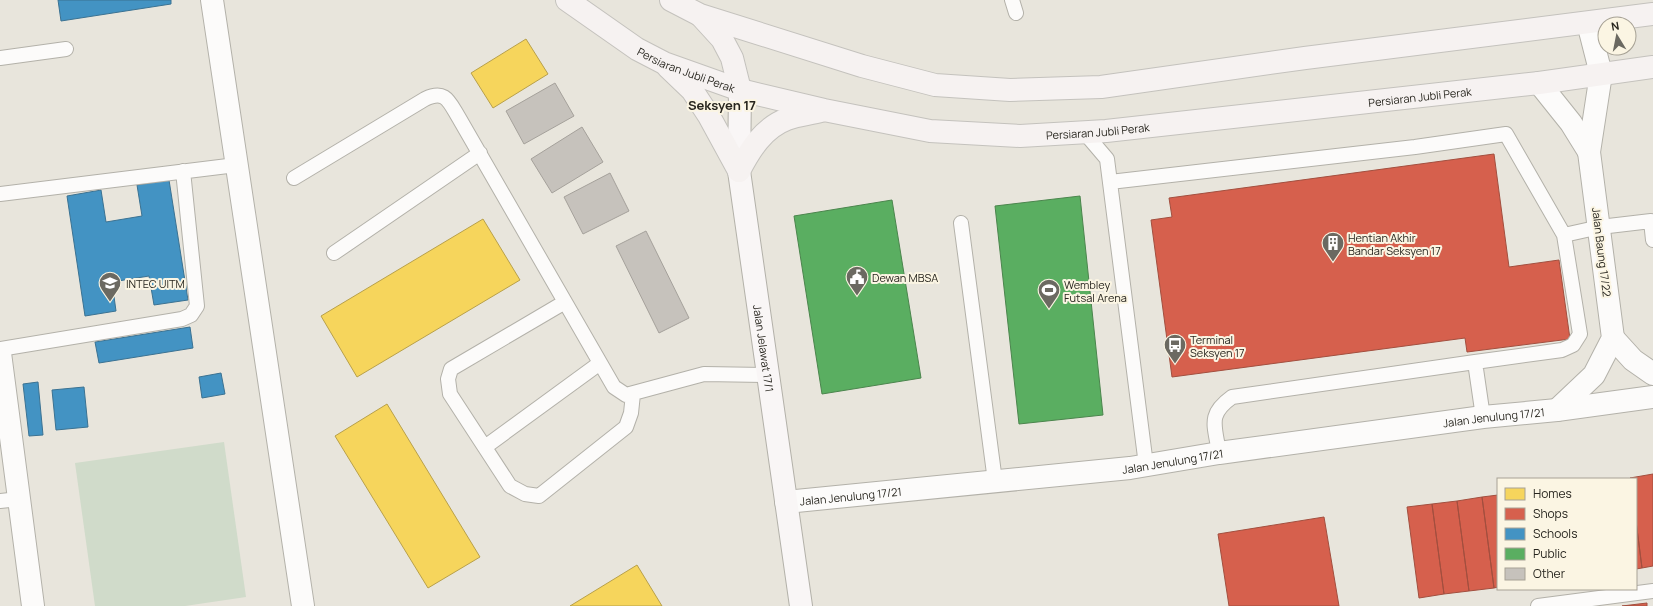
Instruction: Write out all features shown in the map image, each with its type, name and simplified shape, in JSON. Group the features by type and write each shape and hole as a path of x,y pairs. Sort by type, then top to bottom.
{"main road":[{"name":"Persiaran Jubli Perak","path":"568,0 637,48 664,63 740,90 824,110 930,131 1020,136 1084,132 1539,83 1653,67"},
{"path":"671,0 700,15 862,66 934,85 1010,90 1101,87 1305,58 1653,14"},
{"path":"700,15 722,39 732,58 740,90"},
{"path":"664,63 692,90 709,116 738,171"},
{"path":"738,171 754,145 770,130 786,119 824,110"}],"street":[{"path":"212,0 304,606"},
{"path":"1588,23 1601,74"},
{"name":"Jalan Baung 17/22","path":"1601,74 1589,152 1600,227 1613,338"},
{"path":"1539,83 1571,123 1589,152"},
{"name":"Jalan Jelawat 17/1","path":"740,90 738,171 801,606"},
{"path":"1558,410 1594,375 1613,338 1633,360 1653,374"},
{"path":"0,353 9,500 34,606"},
{"name":"Jalan Jenulung 17/21","path":"786,502 1146,465 1219,453 1483,417 1558,410 1653,397"}],"lane":[{"path":"0,58 66,48"},
{"path":"294,178 435,94 442,95 449,102 480,153 614,387 626,395 704,374 768,375"},
{"path":"1084,132 1108,159 1146,465"},
{"path":"1110,182 1415,147 1506,134 1564,235 1580,334 1573,345 1562,350 1232,397 1219,408 1214,416 1219,453"},
{"path":"334,253 480,153"},
{"path":"0,194 236,165"},
{"path":"0,349 182,320 191,315 197,306 183,171"},
{"path":"1564,235 1600,227 1651,221 1653,240"},
{"path":"961,223 995,481"},
{"path":"565,302 451,369 448,379 450,394 510,486 525,494 539,496 626,427 631,413 633,394"},
{"path":"1476,362 1483,417"},
{"path":"485,447 600,363"},
{"path":"1538,606 1653,591"}],"green space":[{"path":"224,442 246,597 185,606 95,606 75,463"}],"building: Homes":[{"path":"526,39 548,74 493,108 471,73"},
{"path":"483,219 520,280 357,377 321,316"},
{"path":"387,404 480,557 428,588 335,436"},
{"path":"637,565 662,606 570,606"}],"building: Shops":[{"name":"Hentian Akhir Bandar Seksyen 17","path":"1494,154 1509,267 1559,260 1570,339 1467,352 1465,338 1172,377 1151,220 1172,217 1169,198"},
{"path":"1653,474 1653,566 1642,568 1637,529 1637,478 1630,478"},
{"path":"1497,495 1497,587 1494,588 1482,497"},
{"path":"1482,497 1494,588 1469,591 1457,501"},
{"path":"1457,501 1469,591 1444,594 1432,504"},
{"path":"1432,504 1444,594 1419,598 1407,507"},
{"path":"1324,517 1339,606 1229,606 1218,534"},
{"path":"1637,529 1642,568 1637,569"},
{"path":"1647,603 1647,606 1622,606"}],"building: Schools":[{"path":"58,0 171,0 171,4 61,21"},
{"path":"169,180 188,300 154,305 149,276 112,282 116,311 85,316 67,196 101,190 106,222 142,216 137,185"},
{"path":"190,327 193,348 99,363 95,342"},
{"path":"221,373 225,394 202,398 199,377"},
{"path":"38,382 43,435 29,436 23,384"},
{"path":"84,387 88,427 56,430 52,390"}],"building: Public":[{"name":"Wembley Futsal Arena","path":"1080,196 1103,415 1019,424 995,206"},
{"name":"Dewan MBSA","path":"892,200 921,378 822,394 794,216"}],"building: Other":[{"path":"555,83 574,116 524,144 506,111"},
{"path":"582,127 603,162 552,193 531,159"},
{"path":"610,173 629,211 583,234 564,197"},
{"path":"646,231 689,318 659,333 616,246"}],"place":[{"name":"Hentian Akhir Bandar Seksyen 17","path":"1333,262"},
{"name":"Dewan MBSA","path":"857,296"},
{"name":"INTEC UITM","path":"110,302"},
{"name":"Wembley Futsal Arena","path":"1049,310"},
{"name":"Terminal Seksyen 17","path":"1175,364"}],"district":[{"name":"Seksyen 17","path":"722,105"}]}
